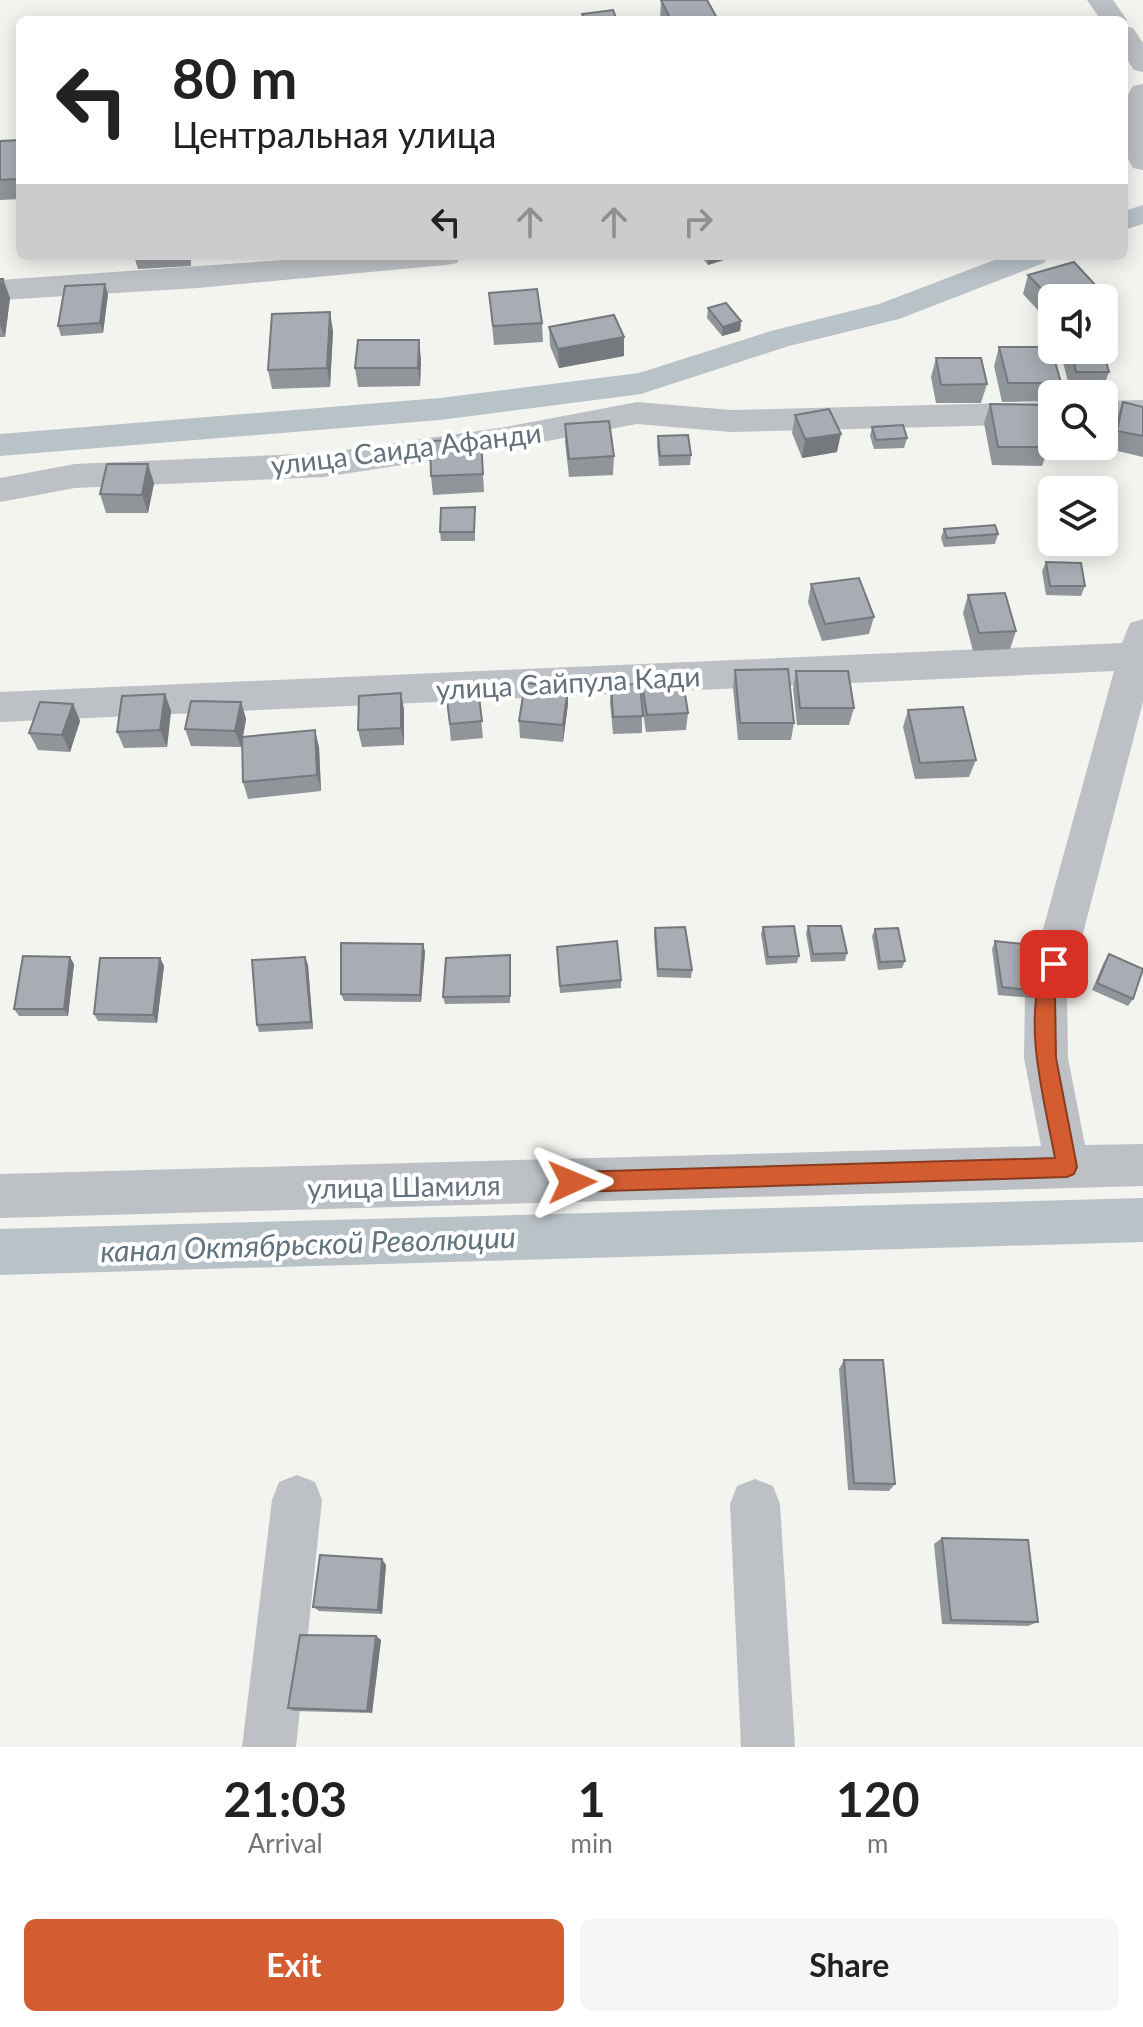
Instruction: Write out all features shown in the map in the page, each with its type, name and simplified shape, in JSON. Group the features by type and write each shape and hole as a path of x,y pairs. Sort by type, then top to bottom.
{"street":[{"path":"1128,40 1143,64"},
{"path":"1134,155 1128,129 1143,92"},
{"path":"0,290 198,278 401,260"},
{"path":"1118,412 1143,411"},
{"name":"улица Саида Афанди","path":"0,490 75,476 324,465 506,438 637,413 731,421 1038,413"},
{"path":"1067,1167 1046,1058 1046,995 1140,644"},
{"name":"улица Сайпула Кади","path":"0,707 1140,644"},
{"name":"улица Шамиля","path":"0,1196 1143,1165"},
{"path":"269,1747 297,1500"},
{"path":"755,1504 768,1747"}],"building":[{"path":"661,0 707,0 716,16 669,16"},
{"path":"613,10 615,16 583,16"},
{"path":"16,140 16,179 0,180 0,141"},
{"path":"1074,262 1094,284 1038,285 1028,275"},
{"path":"105,284 100,323 58,326 65,286"},
{"path":"537,289 542,323 493,326 489,293"},
{"path":"726,303 741,321 723,327 708,308"},
{"path":"330,312 327,368 268,370 272,314"},
{"path":"614,315 624,337 558,349 549,327"},
{"path":"358,340 419,340 418,368 355,368"},
{"path":"999,347 1038,347 1038,364 1056,364 1060,380 1038,380 1038,383 1008,383"},
{"path":"936,358 981,358 987,384 941,385"},
{"path":"1074,364 1107,364 1109,372 1076,372"},
{"path":"1123,402 1143,407 1143,436 1118,431"},
{"path":"990,404 1038,405 1038,447 998,447"},
{"path":"829,409 841,434 805,439 795,415"},
{"path":"609,421 614,456 569,459 565,424"},
{"path":"903,425 907,438 876,440 872,427"},
{"path":"688,435 691,455 660,456 658,436"},
{"path":"481,439 483,474 431,476 430,441"},
{"path":"107,464 148,464 142,495 100,494"},
{"path":"475,507 474,532 440,532 441,508"},
{"path":"995,525 998,534 947,538 944,529"},
{"path":"1046,562 1081,563 1085,586 1050,586"},
{"path":"859,578 874,617 825,624 811,584"},
{"path":"1005,593 1016,631 979,633 968,595"},
{"path":"788,669 794,723 740,723 735,670"},
{"path":"796,671 848,671 854,708 800,708"},
{"path":"683,681 688,713 647,715 642,684"},
{"path":"525,683 568,687 563,725 519,721"},
{"path":"640,684 643,716 613,717 611,685"},
{"path":"478,689 482,721 450,724 446,692"},
{"path":"401,693 401,728 358,730 359,696"},
{"path":"165,694 160,730 117,732 122,696"},
{"path":"191,701 241,702 235,731 185,729"},
{"path":"40,702 73,704 62,735 29,733"},
{"path":"963,707 976,760 920,763 908,710"},
{"path":"315,730 317,775 243,782 242,737"},
{"path":"794,926 799,956 768,957 763,927"},
{"path":"808,926 841,926 847,953 813,954"},
{"path":"685,927 692,970 658,969 655,928"},
{"path":"898,928 905,961 880,962 875,929"},
{"path":"617,941 621,980 560,986 557,947"},
{"path":"995,941 1042,946 1038,991 1002,987"},
{"path":"341,943 423,944 420,995 341,994"},
{"path":"1109,954 1143,969 1133,999 1097,983"},
{"path":"510,955 510,996 443,997 446,958"},
{"path":"23,956 70,957 64,1009 14,1009"},
{"path":"305,957 311,1022 257,1025 252,960"},
{"path":"100,958 160,958 153,1015 94,1014"},
{"path":"844,1360 883,1360 895,1484 854,1483"},
{"path":"942,1538 1028,1540 1038,1622 951,1620"},
{"path":"320,1555 382,1559 378,1610 313,1607"},
{"path":"300,1635 376,1636 367,1711 288,1708"}],"waterway":[{"path":"1128,220 1143,214"},
{"path":"0,445 440,409 641,383 782,338 888,312 1023,260"},
{"name":"канал Октябрьской Революции","path":"0,1252 1143,1220"}],"route":[{"path":"572,1182 1067,1167 1046,1058 1046,995 1054,964"}]}
